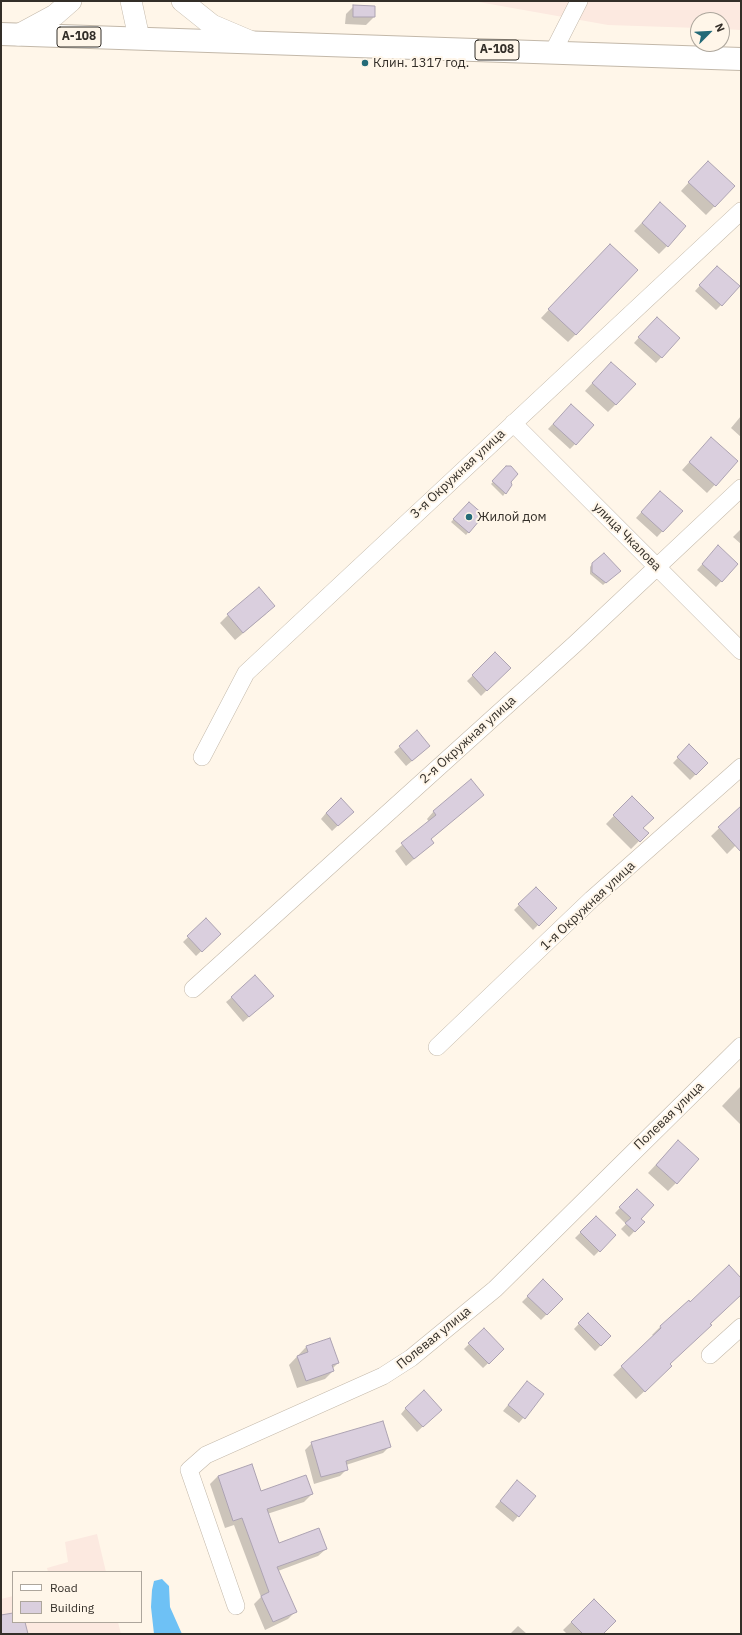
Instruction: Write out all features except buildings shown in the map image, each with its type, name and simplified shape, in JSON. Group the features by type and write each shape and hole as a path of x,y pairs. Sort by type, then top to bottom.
{"highway":[{"name":"А-108","path":"10,35 139,38 741,59"}],"main road":[{"path":"10,35 55,15 71,1"},
{"path":"131,1 139,38"},
{"path":"182,1 212,25 252,42"}],"street":[{"path":"553,52 579,1"},
{"name":"3-я Окружная улица","path":"202,757 246,673 741,211"},
{"name":"улица Чкалова","path":"513,423 741,651"},
{"name":"2-я Окружная улица","path":"193,989 575,644 741,488"},
{"name":"1-я Окружная улица","path":"437,1047 592,899 741,767"},
{"name":"Полевая улица","path":"236,1606 189,1470 194,1464 206,1455 383,1376 411,1358 495,1289 741,1046"},
{"path":"710,1355 741,1326"}],"shaded area":[{"path":"473,1 741,1 741,30 730,29 730,12 690,12 690,28 608,25"},
{"path":"97,1534 106,1571 48,1571 47,1568 68,1562 65,1542"},
{"path":"12,1596 12,1623 118,1623 121,1634 1,1634 1,1599"}],"water":[{"path":"162,1579 169,1586 170,1607 182,1634 154,1634 151,1607 152,1590 154,1581"}],"place":[{"name":"Клин. 1317 год.","path":"365,63"},
{"name":"Жилой дом","path":"469,517"}]}
